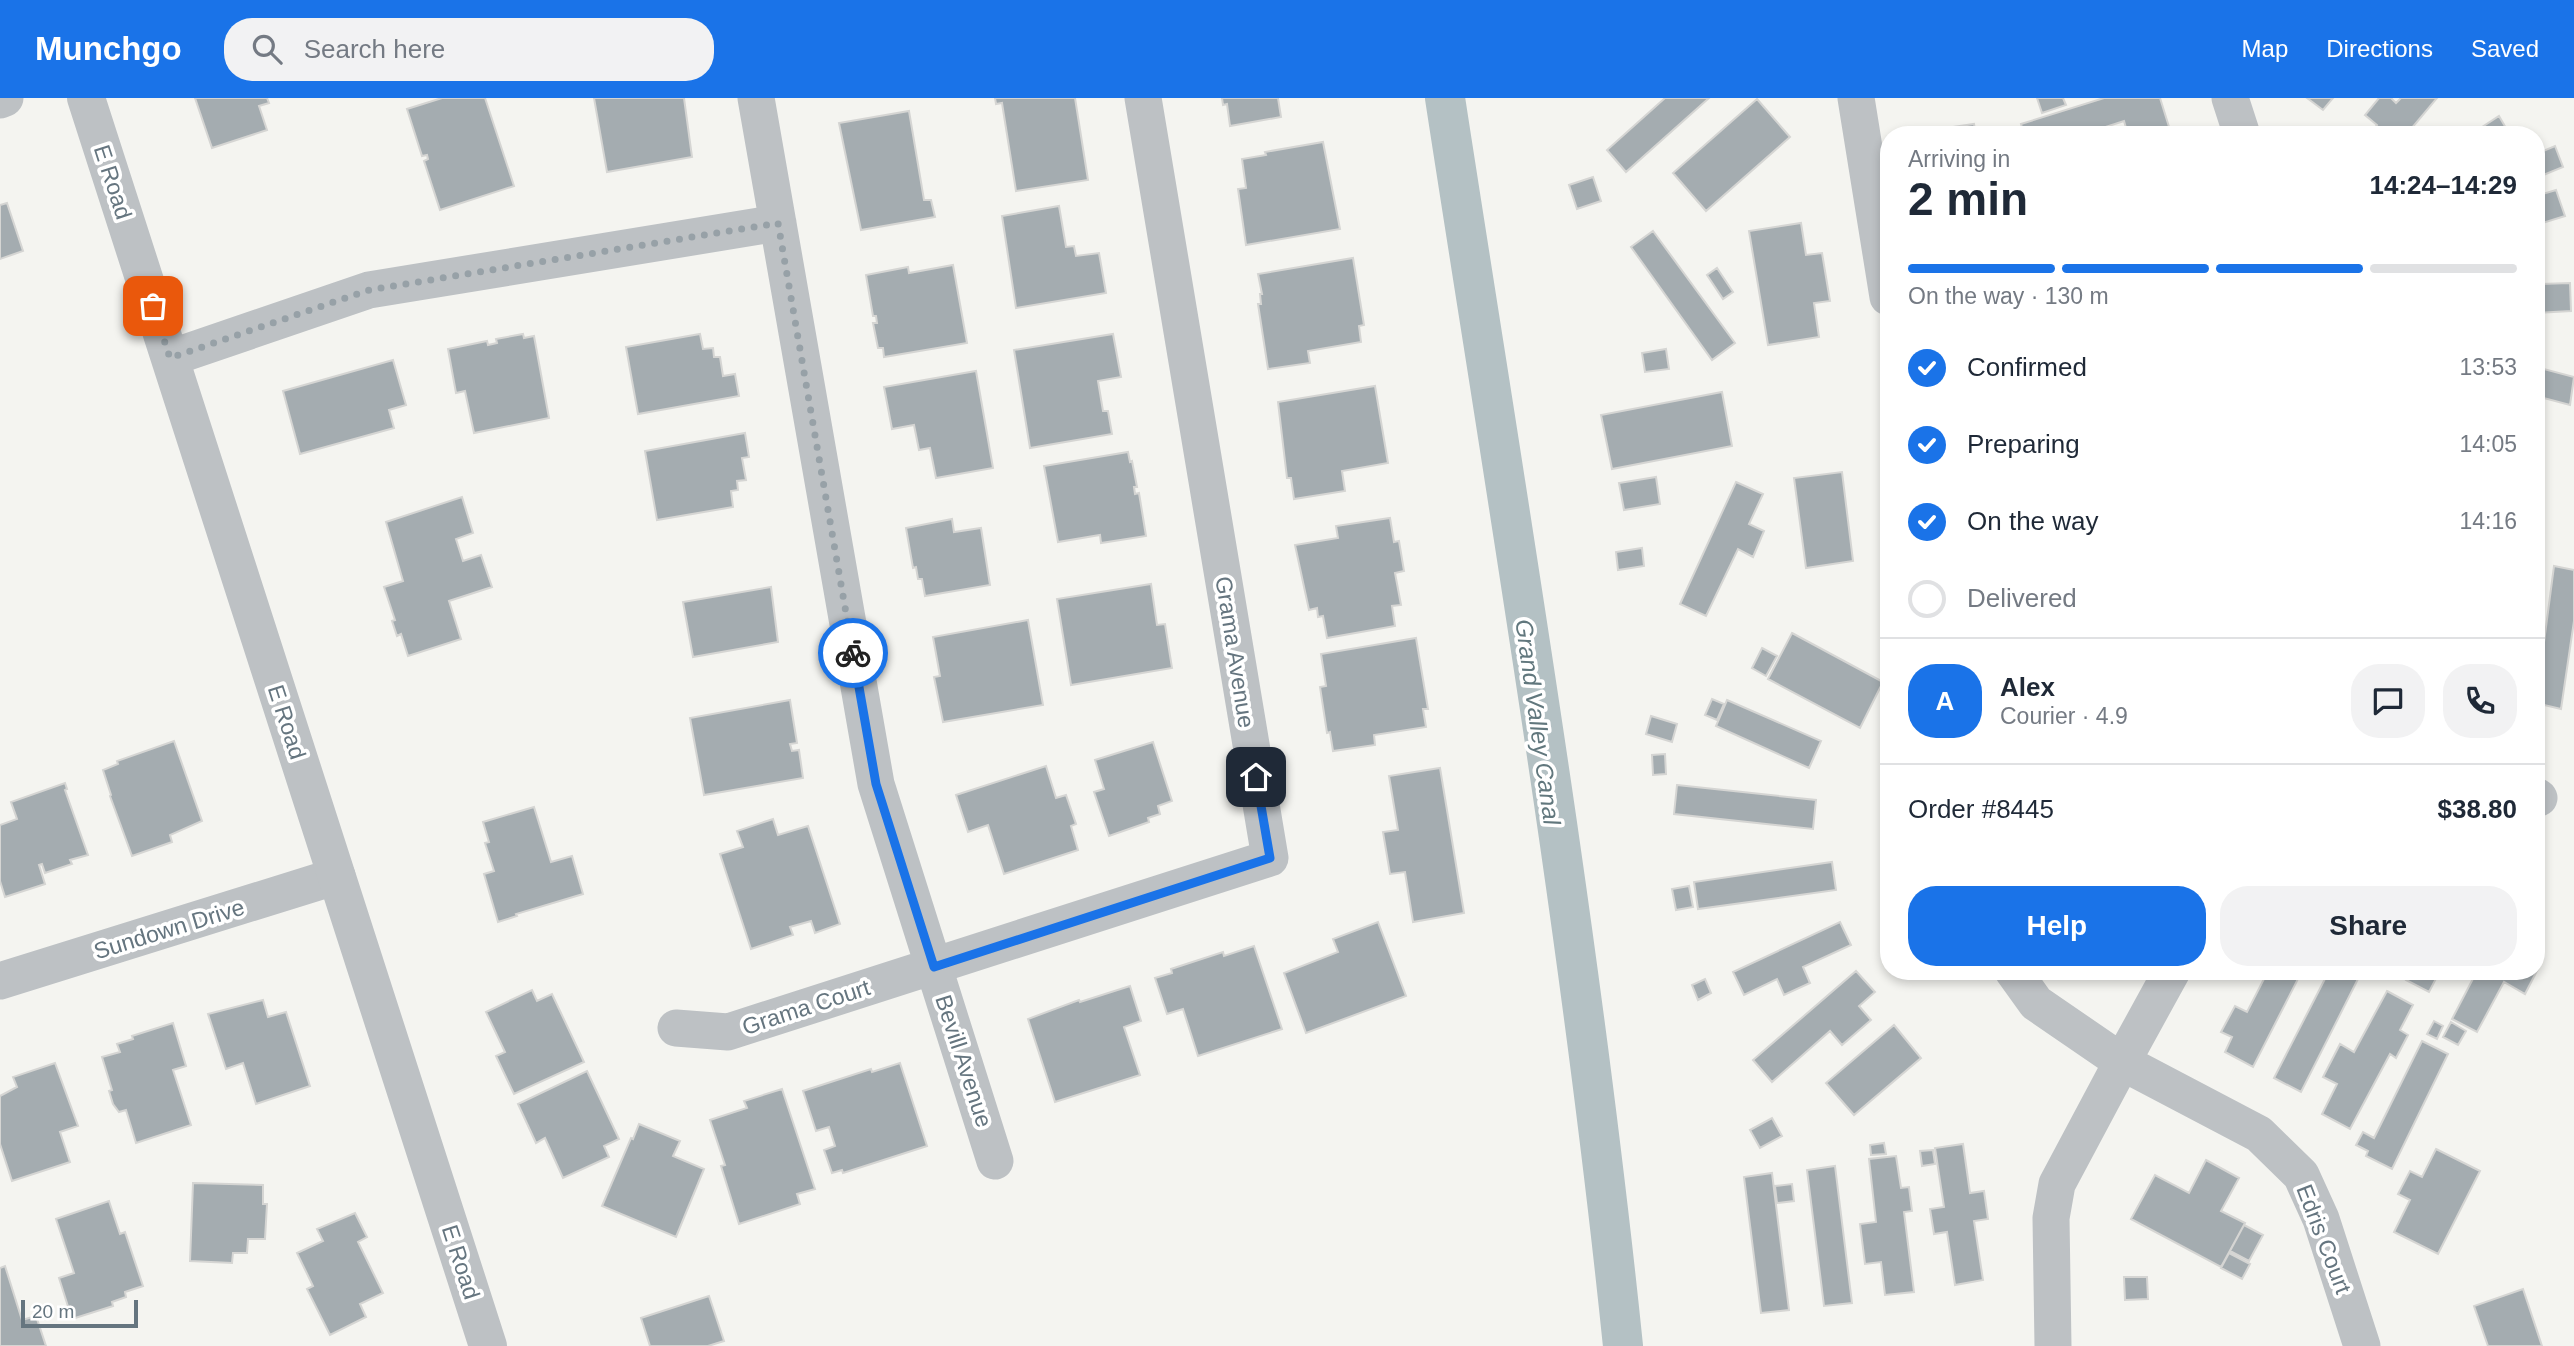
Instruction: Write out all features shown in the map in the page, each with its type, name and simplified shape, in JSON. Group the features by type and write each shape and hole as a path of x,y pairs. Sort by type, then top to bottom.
{"street":[{"path":"0,100 5,98"},
{"name":"E Road","path":"86,98 488,1346"},
{"name":"Bevill Avenue","path":"756,98 876,784 995,1161"},
{"name":"Grama Avenue","path":"934,967 1270,858 1143,98"},
{"path":"1856,98 1880,247"},
{"path":"2230,98 2239,126"},
{"path":"170,358 369,290 778,223"},
{"name":"Sundown Drive","path":"0,981 337,876"},
{"name":"Grama Court","path":"676,1028 728,1032 934,967"},
{"name":"Edris Court","path":"2019,980 2036,1003 2122,1062 2259,1133 2301,1175 2321,1219 2362,1346"},
{"path":"2053,1346 2051,1218 2057,1184 2167,980"}],"building":[{"path":"195,98 267,98 269,103 259,106 267,130 212,148"},
{"path":"442,98 485,98 514,186 440,210 424,161 428,159 427,155 422,156 407,109"},
{"path":"594,98 684,98 692,157 607,172"},
{"path":"995,98 1075,98 1088,180 1016,191 1002,103 996,104"},
{"path":"1222,98 1278,98 1281,117 1230,126 1227,104 1223,105"},
{"path":"1665,98 1709,98 1626,172 1607,150"},
{"path":"2037,98 2063,98 2066,105 2042,113"},
{"path":"2104,98 2160,98 2169,126 2125,126 2124,121 2109,126 2021,124"},
{"path":"2307,98 2333,98 2323,110"},
{"path":"2379,98 2391,98 2396,103 2401,98 2437,98 2414,126 2376,126 2365,115"},
{"path":"1757,99 1790,137 1706,211 1673,173"},
{"path":"909,111 924,200 931,200 935,217 861,230 839,123"},
{"path":"2499,116 2505,126 2484,126"},
{"path":"1323,142 1340,229 1246,245 1238,189 1246,188 1242,159 1266,155 1265,152"},
{"path":"2555,146 2563,167 2545,174 2545,150"},
{"path":"1593,177 1601,201 1577,209 1569,185"},
{"path":"2556,190 2565,216 2545,222 2545,193"},
{"path":"7,203 23,251 0,259 0,205"},
{"path":"1059,206 1066,247 1074,246 1076,256 1099,253 1106,293 1016,308 1002,216"},
{"path":"1801,223 1806,255 1822,253 1830,301 1814,303 1819,337 1768,345 1749,231"},
{"path":"1653,231 1735,343 1712,360 1631,247"},
{"path":"1353,258 1364,325 1359,326 1361,342 1308,351 1310,363 1268,369 1258,304 1261,304 1262,294 1258,274"},
{"path":"953,265 967,343 884,357 883,348 878,348 873,323 877,323 876,316 873,316 866,275 908,267 909,273"},
{"path":"1717,268 1733,292 1723,299 1707,275"},
{"path":"2570,283 2571,311 2545,312 2545,284"},
{"path":"523,334 524,338 534,336 549,418 474,433 465,391 456,393 448,349 487,341 488,345 497,343 496,339"},
{"path":"700,334 703,349 713,348 714,357 720,357 723,376 735,374 739,396 638,414 626,347"},
{"path":"1113,334 1121,377 1098,381 1103,411 1108,411 1112,434 1030,448 1014,350"},
{"path":"1666,349 1669,369 1645,372 1642,353"},
{"path":"393,360 406,405 389,410 394,428 300,454 283,391"},
{"path":"2545,369 2574,377 2570,405 2545,398"},
{"path":"976,371 993,468 936,478 930,448 919,450 914,425 892,429 884,387"},
{"path":"1375,386 1388,463 1342,471 1345,491 1294,499 1291,478 1287,478 1278,402"},
{"path":"1722,392 1732,446 1612,469 1601,415"},
{"path":"745,433 749,457 742,458 746,480 737,481 738,490 731,491 733,507 657,520 645,451"},
{"path":"1128,452 1137,487 1134,487 1135,494 1139,493 1146,536 1101,543 1100,535 1058,542 1044,466"},
{"path":"1842,472 1853,561 1806,568 1794,478"},
{"path":"1656,477 1660,504 1624,510 1619,483"},
{"path":"1736,482 1763,494 1749,524 1764,531 1753,557 1738,549 1706,616 1680,604"},
{"path":"462,497 473,533 456,539 463,561 481,555 492,587 449,601 461,639 408,656 401,634 397,636 392,621 395,620 384,587 403,581 386,522"},
{"path":"1390,518 1394,542 1399,541 1404,571 1395,573 1401,605 1392,606 1395,626 1327,638 1323,616 1318,617 1317,608 1309,610 1295,545 1338,538 1336,526"},
{"path":"952,519 954,532 981,528 990,585 925,596 922,579 918,579 916,567 913,568 906,528"},
{"path":"1642,548 1644,566 1618,570 1616,552"},
{"path":"2554,566 2574,570 2574,621 2561,709 2545,705 2545,634"},
{"path":"1151,584 1157,625 1165,624 1172,668 1071,685 1057,599"},
{"path":"771,587 778,642 693,657 683,602"},
{"path":"1028,620 1043,705 943,722 934,677 940,676 933,637"},
{"path":"1792,633 1880,680 1880,688 1860,728 1768,679"},
{"path":"1416,638 1428,709 1423,709 1426,727 1374,735 1375,745 1333,751 1330,732 1327,733 1320,687 1326,686 1321,654"},
{"path":"1762,648 1777,656 1766,676 1752,668"},
{"path":"1712,699 1724,704 1717,720 1705,715"},
{"path":"790,700 797,743 790,744 792,751 799,750 803,778 704,795 690,718"},
{"path":"1727,700 1821,741 1809,768 1716,726"},
{"path":"1651,716 1677,724 1672,742 1646,734"},
{"path":"174,741 202,821 170,835 172,842 132,856 103,770 118,764 117,761"},
{"path":"1153,742 1172,801 1158,806 1160,814 1148,818 1149,822 1109,836 1094,792 1104,789 1095,760"},
{"path":"1665,754 1666,774 1653,775 1652,755"},
{"path":"1046,766 1056,798 1066,795 1076,824 1071,826 1078,850 1004,874 988,825 968,832 956,795"},
{"path":"1440,768 1464,913 1413,922 1405,872 1390,874 1383,832 1398,830 1389,776"},
{"path":"65,783 65,790 88,855 70,860 72,864 45,873 42,864 39,865 45,884 5,897 0,881 0,825 17,819 11,802"},
{"path":"1677,785 1816,800 1813,829 1674,814"},
{"path":"534,807 551,862 572,856 583,894 498,922 484,874 494,871 485,843 489,842 483,822"},
{"path":"773,819 778,835 808,826 840,924 815,933 811,921 790,927 793,935 751,949 720,854 743,847 737,831"},
{"path":"1832,862 1836,890 1698,909 1694,882"},
{"path":"1689,886 1693,907 1676,910 1672,889"},
{"path":"1378,922 1406,996 1306,1033 1284,973 1338,952 1333,939"},
{"path":"1840,922 1851,945 1803,967 1810,983 1784,995 1777,979 1744,995 1733,972"},
{"path":"1254,946 1282,1029 1198,1056 1183,1009 1167,1014 1155,978 1172,973 1171,969 1223,952 1224,956"},
{"path":"1856,971 1875,992 1859,1006 1871,1020 1842,1045 1830,1031 1772,1082 1753,1060"},
{"path":"1705,979 1711,993 1698,1000 1692,985"},
{"path":"2263,980 2297,980 2253,1067 2225,1052 2232,1037 2221,1032 2235,1006 2247,1012"},
{"path":"2324,980 2357,980 2301,1092 2274,1078"},
{"path":"2406,980 2435,980 2429,992"},
{"path":"2472,980 2532,980 2525,994 2504,982 2477,1032 2452,1019"},
{"path":"1130,986 1141,1021 1124,1027 1140,1075 1055,1102 1028,1019 1079,1000 1080,1002"},
{"path":"532,990 537,1001 552,994 584,1062 514,1094 496,1056 505,1052 486,1012"},
{"path":"2387,991 2413,1005 2400,1030 2408,1035 2396,1058 2390,1054 2350,1129 2322,1114 2337,1084 2323,1077 2340,1044 2354,1052"},
{"path":"263,1000 268,1017 286,1012 310,1086 256,1104 243,1063 226,1069 208,1014"},
{"path":"2434,1021 2443,1026 2437,1039 2427,1034"},
{"path":"2451,1022 2466,1031 2458,1045 2443,1037"},
{"path":"173,1023 186,1066 173,1070 191,1125 136,1143 126,1110 119,1112 113,1104 109,1091 112,1090 102,1057 120,1052 117,1044 133,1039 132,1036"},
{"path":"1894,1025 1921,1058 1854,1115 1826,1083"},
{"path":"2422,1041 2448,1054 2392,1169 2366,1156 2368,1151 2356,1145 2363,1132 2374,1138"},
{"path":"55,1063 78,1126 60,1132 70,1162 12,1181 0,1144 0,1096 17,1087 13,1077"},
{"path":"900,1063 927,1146 843,1173 842,1170 832,1173 824,1150 835,1146 829,1127 816,1131 803,1091 871,1069 872,1072"},
{"path":"587,1071 619,1139 604,1146 609,1157 563,1178 545,1138 536,1143 518,1104"},
{"path":"782,1089 815,1189 797,1194 800,1204 739,1224 721,1166 725,1165 710,1120 747,1108 744,1101"},
{"path":"1772,1118 1782,1136 1760,1148 1750,1130"},
{"path":"639,1124 680,1141 673,1156 704,1169 676,1237 602,1206"},
{"path":"1884,1143 1886,1154 1871,1155 1870,1145"},
{"path":"1963,1144 1970,1193 1984,1191 1988,1219 1974,1221 1983,1280 1955,1285 1947,1232 1934,1234 1930,1209 1944,1207 1935,1148"},
{"path":"2436,1149 2480,1171 2438,1254 2394,1232 2410,1200 2398,1194 2410,1171 2422,1177"},
{"path":"1933,1150 1935,1164 1922,1166 1920,1151"},
{"path":"1896,1156 1901,1188 1909,1187 1912,1211 1904,1212 1914,1292 1885,1295 1881,1262 1865,1264 1860,1224 1876,1222 1869,1159"},
{"path":"2206,1160 2239,1178 2221,1211 2245,1223 2221,1267 2131,1219 2155,1175 2189,1193"},
{"path":"1835,1166 1852,1303 1824,1306 1807,1170"},
{"path":"1772,1173 1789,1310 1761,1313 1744,1177"},
{"path":"193,1183 263,1185 263,1204 267,1204 265,1239 248,1239 247,1253 233,1253 232,1263 190,1261"},
{"path":"1792,1184 1794,1201 1777,1203 1775,1186"},
{"path":"109,1201 120,1234 125,1232 143,1286 125,1292 126,1297 112,1302 113,1306 72,1319 59,1278 74,1273 56,1219"},
{"path":"355,1213 367,1237 358,1242 383,1293 360,1304 366,1317 330,1335 307,1289 313,1286 297,1253 323,1241 317,1229"},
{"path":"2244,1225 2263,1235 2249,1261 2230,1251"},
{"path":"2229,1253 2250,1264 2242,1279 2221,1268"},
{"path":"5,1266 22,1320 36,1316 46,1346 0,1346 0,1268"},
{"path":"2124,1277 2147,1277 2148,1299 2125,1300"},
{"path":"2523,1289 2542,1346 2488,1346 2474,1306"},
{"path":"709,1296 724,1341 708,1346 650,1346 641,1318"}],"waterway":[{"name":"Grand Valley Canal","path":"1445,98 1565,877 1606,1189 1623,1346"}],"way so far":[{"path":"153,306 170,358 369,290 778,223 853,653"}],"route":[{"path":"853,653 876,784 934,967 1270,858 1256,777"}]}
